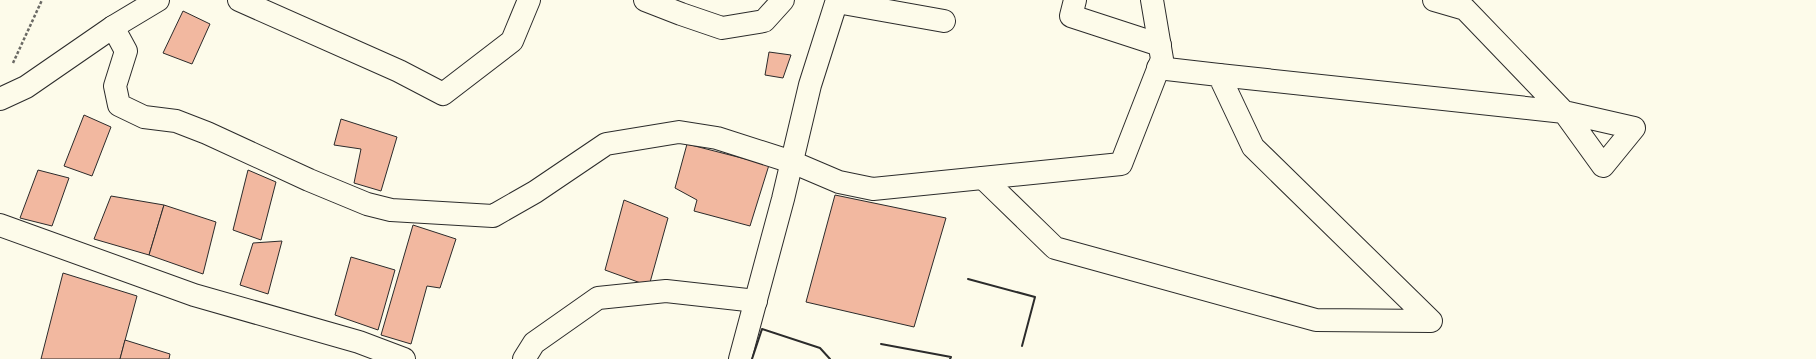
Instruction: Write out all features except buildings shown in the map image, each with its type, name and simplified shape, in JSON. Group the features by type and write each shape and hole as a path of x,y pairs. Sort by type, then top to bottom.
{"street":[{"path":"0,99 26,87 113,27 158,0"},
{"path":"239,0 398,71 443,94 512,41 529,0"},
{"path":"645,0 722,28 764,21 783,0"},
{"path":"1075,0 1071,16 1160,45"},
{"path":"113,27 126,51 115,86 119,105 144,117 176,121 367,204 391,210 493,216 535,192 606,144 680,132 718,138 792,162 838,182 873,189 1121,164 1162,58 1152,0"},
{"path":"1158,68 1564,112 1464,9 1434,0"},
{"path":"740,359 792,162 810,85 837,1 944,21"},
{"path":"983,178 1055,248 1316,320 1430,321 1253,147 1219,75"},
{"path":"0,225 194,295 359,342 404,359"},
{"path":"524,359 534,342 598,298 666,291 756,300"}],"path":[{"path":"12,65 42,0"}],"wall":[{"path":"968,279 1035,297 1022,346"},
{"path":"752,359 762,329 820,348 830,359"},
{"path":"881,344 951,357 950,359"}]}
